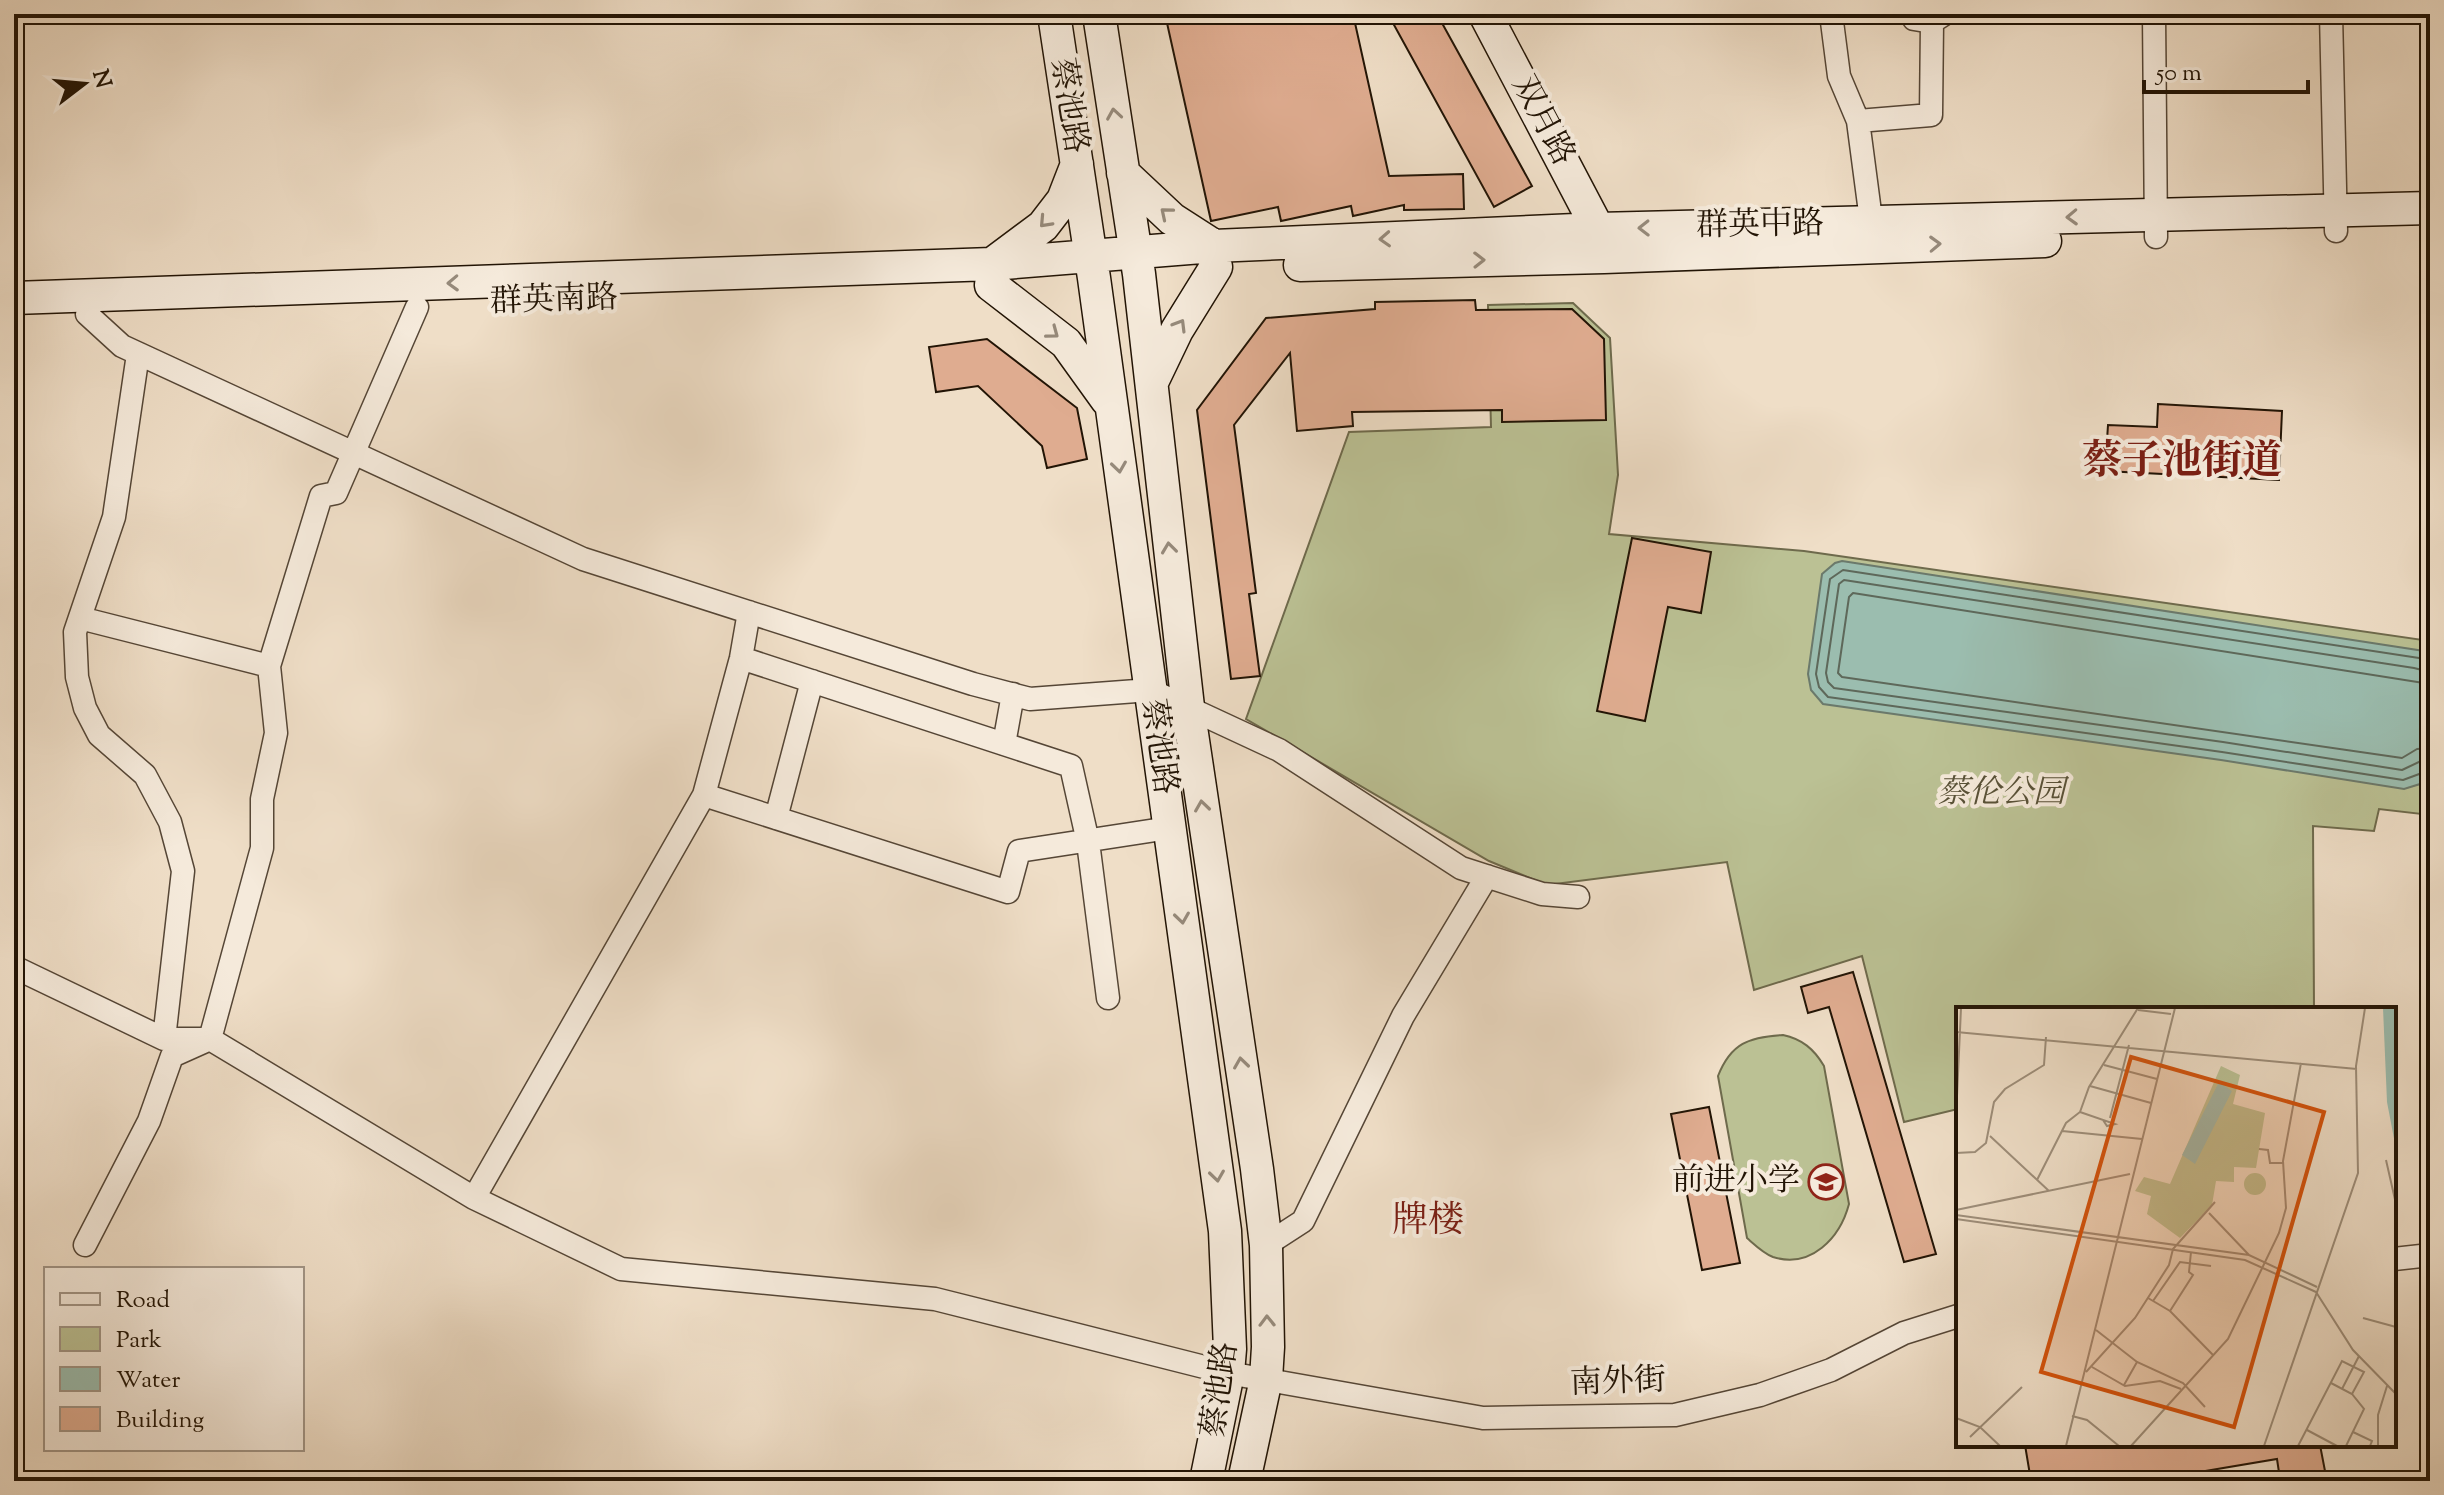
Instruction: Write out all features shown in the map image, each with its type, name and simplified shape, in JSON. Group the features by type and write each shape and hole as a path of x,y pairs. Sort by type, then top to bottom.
{"main road":[{"name":"蔡池路","path":"1054,14 1225,1231 1230,1306 1228,1373 1206,1481"},
{"name":"蔡池路","path":"1099,14 1137,264 1188,707 1266,1245 1266,1379 1244,1481"},
{"name":"双月路","path":"1485,14 1598,229"},
{"path":"1077,164 1063,200 1043,226 992,275 1066,343 1111,405"},
{"path":"1123,173 1215,256 1151,387"},
{"name":"群英中路","path":"1215,256 1604,257 1873,235 2335,221 2430,208"},
{"name":"群英中路","path":"2335,221 2430,229"},
{"name":"群英中路","path":"1092,268 1215,256 1598,229 1873,235"},
{"name":"群英南路","path":"14,317 417,307 1092,268"},
{"name":"群英南路","path":"14,298 992,275"}],"street":[{"path":"1831,14 1839,76 1858,121 1873,235"},
{"path":"1858,121 1931,115 1938,18 1914,19 1911,14"},
{"path":"2154,14 2157,226"},
{"path":"2331,14 2335,221"},
{"path":"210,1039 262,848 262,799 276,733 269,666 321,496 336,493 417,307"},
{"path":"87,314 122,346 138,354 583,559 1030,699 1150,690 1279,750 1461,868 1542,894 1578,897"},
{"path":"138,354 114,517 75,632 77,677 85,708 99,735 145,775 170,822 183,871 164,1039"},
{"path":"474,1198 704,795 741,658 749,612"},
{"path":"80,618 269,666"},
{"path":"741,658 1071,766 1088,842 1108,998"},
{"path":"776,818 812,681"},
{"path":"1004,744 1013,694"},
{"path":"704,795 1008,892 1019,851 1169,828"},
{"path":"1266,1245 1303,1221 1403,1016 1487,876"},
{"path":"14,967 164,1039 210,1039"},
{"path":"85,1245 149,1121 172,1056 210,1039"},
{"name":"南外街","path":"210,1039 474,1198 621,1269 935,1299 1228,1373 1483,1418 1675,1415 1760,1395 1831,1370 1904,1333 1956,1317"},
{"path":"2396,1259 2430,1255"}],"green space":[{"name":"蔡伦公园","path":"1573,303 1610,338 1618,475 1609,534 1804,551 2430,641 2430,815 2379,809 2374,831 2313,826 2314,1007 1956,1007 1956,1109 1904,1122 1862,956 1754,990 1727,862 1547,885 1489,861 1246,719 1349,432 1491,427 1488,305"},
{"path":"1783,1035 1807,1046 1824,1066 1849,1204 1839,1228 1822,1248 1800,1259 1787,1260 1769,1255 1747,1238 1718,1076 1735,1049 1751,1040"}],"water":[{"path":"1842,561 2424,651 2430,658 2430,775 2420,784 2404,789 1823,704 1811,690 1808,674 1822,574"}],"building":[{"path":"1165,14 1353,14 1389,176 1463,174 1464,209 1404,210 1404,205 1353,216 1351,206 1281,221 1278,207 1211,221"},
{"path":"1388,14 1437,14 1532,186 1494,207"},
{"path":"1475,300 1476,310 1572,309 1604,339 1606,420 1502,422 1502,410 1352,412 1353,426 1297,431 1290,353 1234,425 1256,593 1249,594 1260,676 1231,679 1197,410 1266,318 1375,309 1375,302"},
{"path":"987,339 1077,408 1087,459 1047,468 1042,446 978,386 936,392 929,347"},
{"path":"2158,404 2282,411 2279,480 2105,471 2108,425 2157,427"},
{"path":"1632,538 1711,552 1701,613 1668,607 1645,721 1597,711"},
{"path":"1853,972 1936,1254 1904,1262 1829,1007 1808,1013 1801,987"},
{"path":"1709,1107 1740,1263 1702,1270 1671,1114"},
{"path":"2025,1447 2320,1447 2325,1471 2280,1479 2277,1459 2146,1481 2031,1481"}],"place":[{"name":"前进小学","path":"1826,1182"}],"district":[{"name":"蔡子池街道","path":"2182,463"},
{"name":"牌楼","path":"1428,1222"}]}
